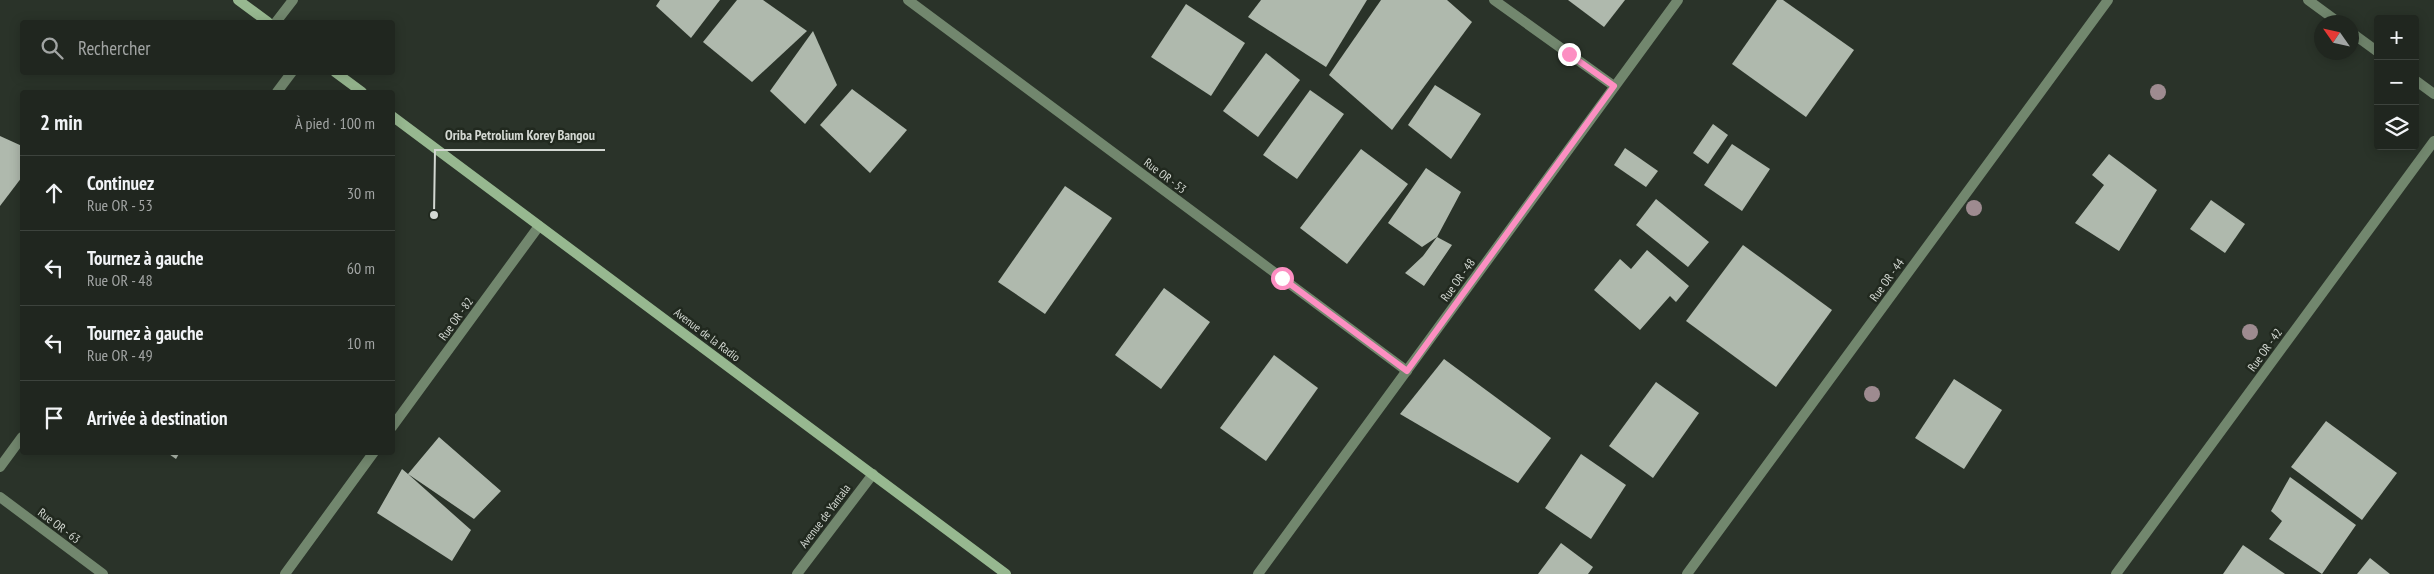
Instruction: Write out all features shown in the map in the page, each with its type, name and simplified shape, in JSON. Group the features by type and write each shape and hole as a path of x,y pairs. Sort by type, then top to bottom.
{"street":[{"path":"238,0 265,20"},
{"path":"278,20 293,0"},
{"name":"Rue OR - 53","path":"908,0 1407,371"},
{"path":"1494,0 1614,86"},
{"name":"Rue OR - 48","path":"1258,574 1678,0"},
{"name":"Rue OR - 44","path":"1687,574 2108,0"},
{"path":"2308,0 2328,15"},
{"path":"2359,37 2374,49"},
{"path":"279,90 290,75"},
{"path":"339,75 359,90"},
{"path":"2419,83 2434,94"},
{"name":"Avenue de la Radio","path":"395,118 1006,574"},
{"name":"Rue OR - 42","path":"2116,574 2434,141"},
{"name":"Rue OR - 82","path":"395,423 540,226"},
{"path":"0,467 20,440"},
{"path":"285,574 372,455"},
{"name":"Avenue de Yantala","path":"798,574 873,474"},
{"name":"Rue OR - 63","path":"0,497 103,574"}],"building":[{"path":"660,0 720,0 691,38 656,6"},
{"path":"737,0 763,0 807,31 752,82 703,42"},
{"path":"1261,0 1367,0 1326,67 1248,17"},
{"path":"1381,0 1447,0 1472,22 1392,130 1329,75"},
{"path":"1568,0 1625,0 1604,27"},
{"path":"1777,0 1783,0 1854,50 1806,117 1732,64"},
{"path":"1186,4 1245,43 1211,96 1151,57"},
{"path":"813,31 837,85 805,124 770,91"},
{"path":"1266,53 1300,80 1258,137 1223,111"},
{"path":"1435,85 1481,114 1451,159 1408,125"},
{"path":"852,89 907,130 870,173 820,125"},
{"path":"1310,90 1344,114 1297,179 1263,155"},
{"path":"1713,124 1728,135 1708,164 1693,153"},
{"path":"0,136 20,145 20,180 0,206"},
{"path":"1732,144 1770,169 1742,211 1704,185"},
{"path":"1625,148 1658,171 1646,187 1614,165"},
{"path":"1361,149 1408,184 1347,264 1300,228"},
{"path":"2109,154 2157,190 2119,251 2075,223 2104,185 2092,175"},
{"path":"1426,168 1461,192 1437,237 1422,247 1388,223"},
{"path":"1065,186 1112,218 1045,314 998,282"},
{"path":"1656,199 1709,242 1688,267 1636,225"},
{"path":"2211,200 2245,224 2225,253 2190,229"},
{"path":"1437,237 1452,245 1424,286 1405,273 1423,256"},
{"path":"1743,245 1832,310 1776,387 1686,321"},
{"path":"1647,250 1689,286 1676,302 1670,296 1640,330 1594,290 1620,259 1631,269"},
{"path":"1164,288 1210,322 1161,389 1115,355"},
{"path":"1274,355 1318,388 1266,461 1220,428"},
{"path":"1444,359 1551,438 1518,483 1400,414"},
{"path":"1954,379 2002,410 1964,469 1915,438"},
{"path":"1656,382 1699,413 1653,478 1609,446"},
{"path":"2326,421 2397,473 2362,520 2291,467"},
{"path":"439,437 501,491 474,519 408,474"},
{"path":"1581,454 1626,485 1591,539 1545,508"},
{"path":"170,455 178,455 176,459"},
{"path":"402,469 471,530 452,561 377,513"},
{"path":"2290,477 2356,525 2322,574 2269,539 2282,521 2271,511"},
{"path":"1561,543 1593,567 1588,574 1538,574"},
{"path":"2243,545 2285,574 2223,574"},
{"path":"2370,558 2390,574 2357,574"}],"place":[{"name":"Oriba Petrolium Korey Bangou","path":"434,215"}],"route":[{"path":"1282,278 1407,371 1614,86 1569,54"}]}
